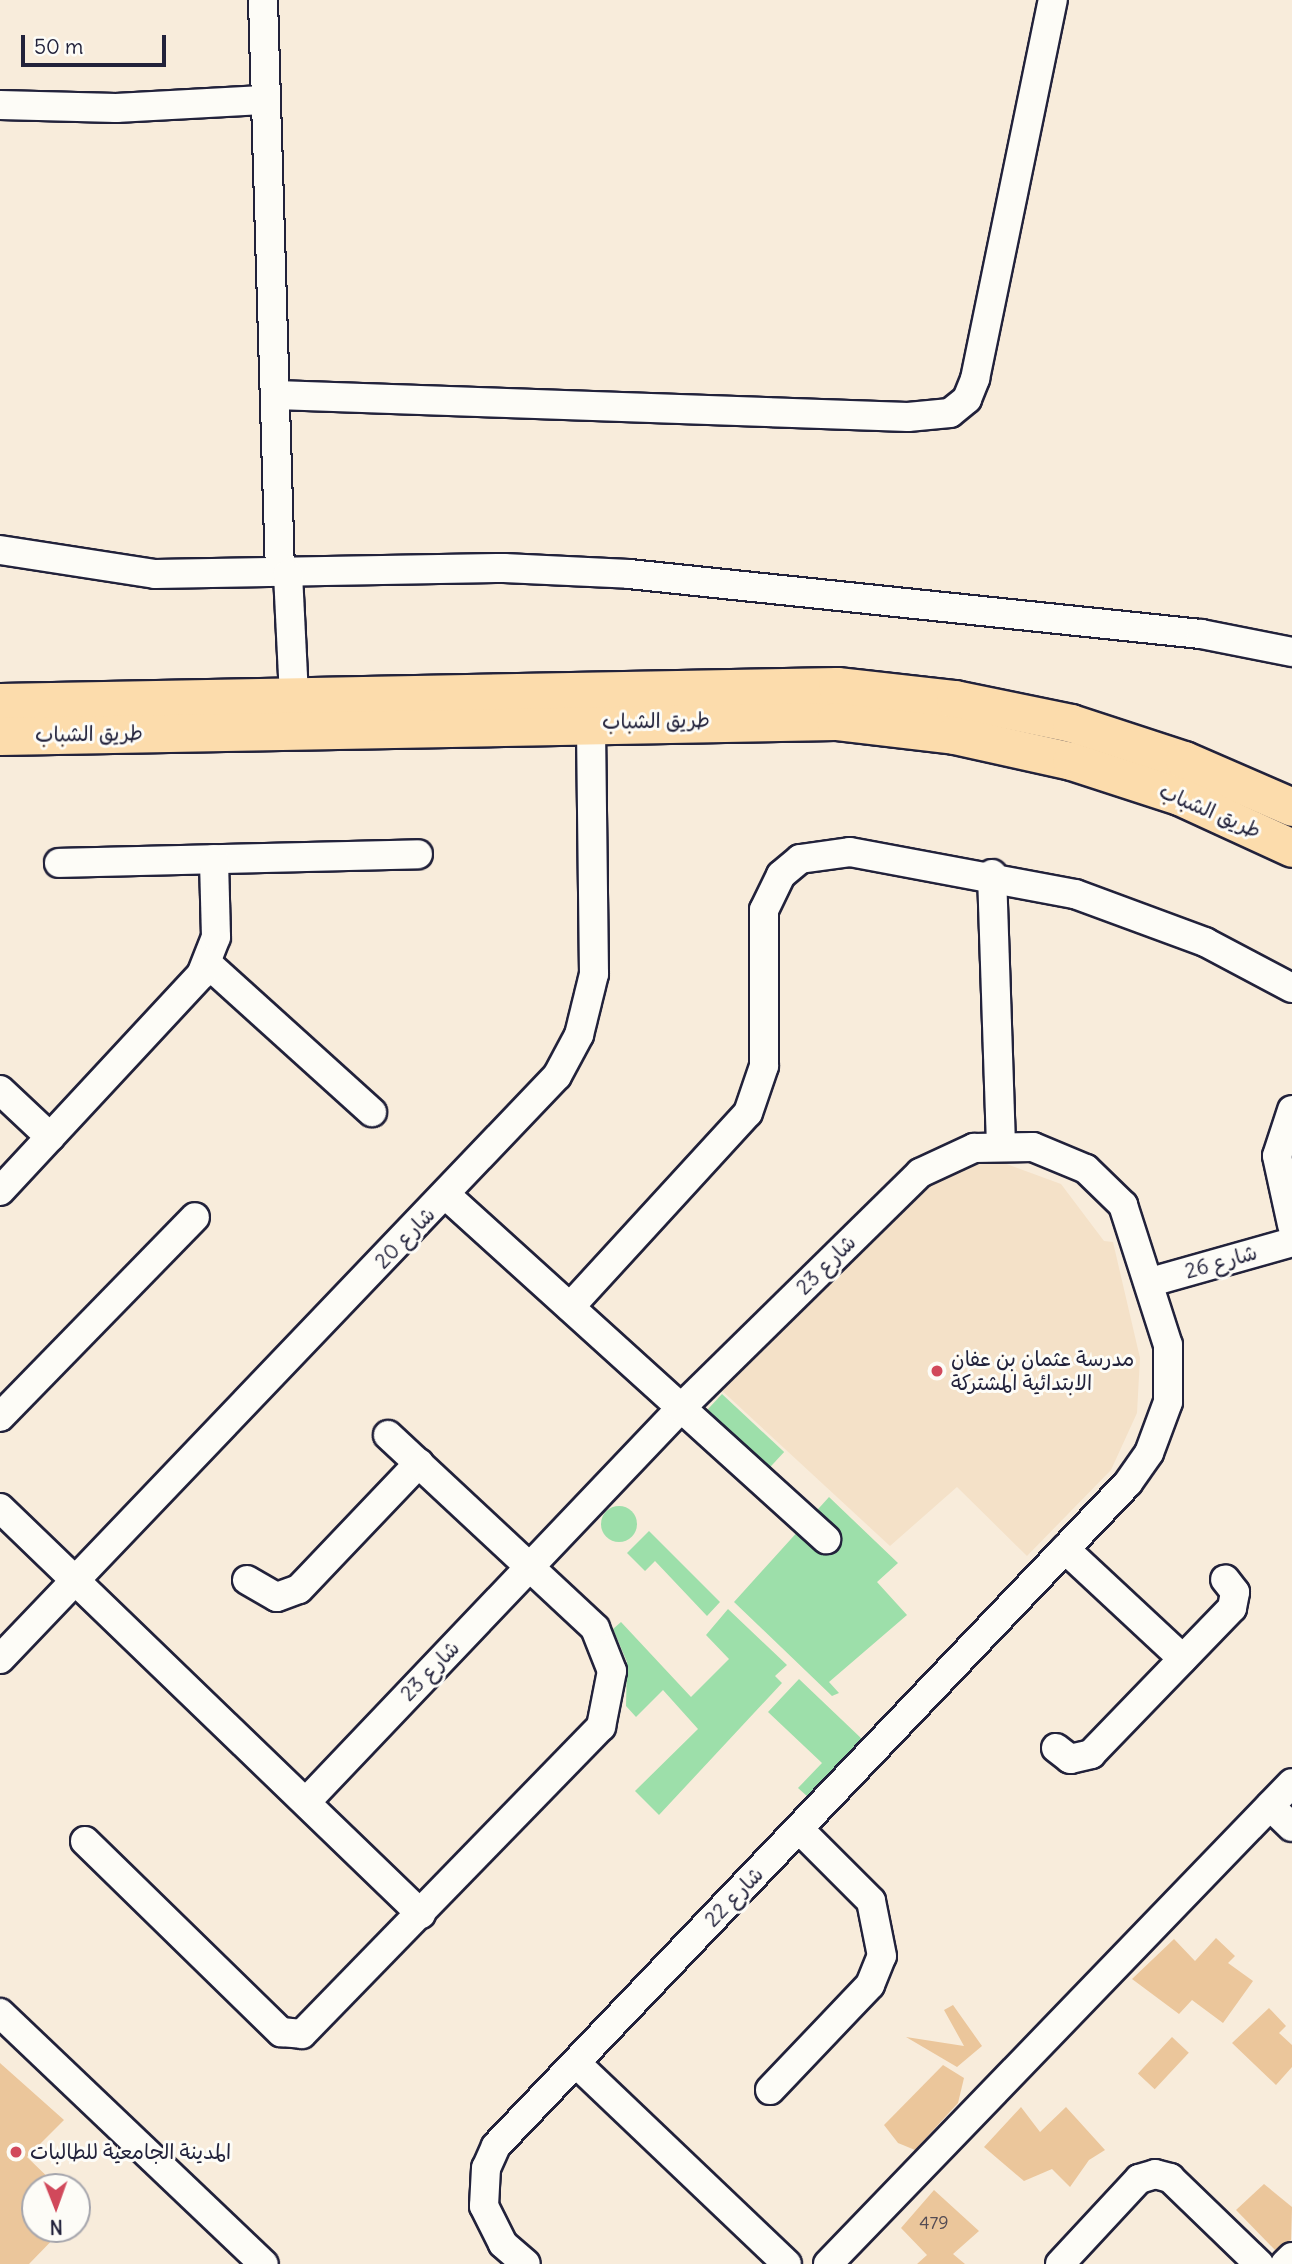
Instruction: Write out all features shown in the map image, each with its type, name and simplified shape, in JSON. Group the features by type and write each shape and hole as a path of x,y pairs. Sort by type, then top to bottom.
{"main road":[{"name":"طريق الشباب","path":"0,702 836,685 896,691 1071,723 1184,760 1292,807"},
{"name":"طريق الشباب","path":"0,736 775,718 954,735 1129,778 1292,848"}],"street":[{"path":"263,0 263,100 276,395 284,574 294,697"},
{"path":"276,395 895,416 950,413 967,399 975,379 1053,0"},
{"path":"0,105 116,108 263,100"},
{"path":"0,550 155,574 284,574 504,568 629,574 1201,634 1292,652"},
{"name":"شارع 20","path":"0,1659 558,1076 586,1015 595,953 591,723"},
{"path":"570,1307 730,1138 755,1098 765,1049 764,910 780,875 800,859 837,850 992,874 1163,924 1292,988"},
{"path":"59,863 418,854"},
{"path":"0,1191 208,964 216,937 214,859"},
{"path":"992,874 1001,1145"},
{"path":"208,964 372,1112"},
{"path":"0,1090 50,1137"},
{"path":"1292,1110 1277,1156 1292,1225"},
{"name":"شارع 23","path":"306,1802 681,1408 920,1173 954,1154 1001,1145 1052,1152 1099,1180 1132,1220 1151,1282 1170,1364 1163,1420 1139,1469 1065,1549"},
{"path":"446,1195 826,1539"},
{"path":"0,1418 195,1217"},
{"name":"شارع 26","path":"1151,1282 1292,1242"},
{"path":"85,1841 288,2035 314,2026 607,1714 613,1678 604,1641 530,1566 388,1435"},
{"path":"247,1580 269,1596 293,1594 419,1463"},
{"path":"0,1508 421,1914"},
{"path":"1065,1549 1183,1660"},
{"name":"شارع 22","path":"526,2264 488,2220 486,2168 496,2146 1065,1549"},
{"path":"1056,1748 1070,1759 1091,1754 1232,1608 1235,1592 1225,1579"},
{"path":"828,2264 1292,1783"},
{"path":"1270,1806 1292,1827"},
{"path":"770,2090 870,1985 882,1956 871,1902 799,1829"},
{"path":"0,2013 264,2264"},
{"path":"576,2063 787,2264"},
{"path":"1060,2264 1139,2179 1155,2174 1170,2178 1259,2264"},
{"path":"1285,2264 1292,2257"}],"shaded area":[{"name":"مدرسة عثمان بن عفان الابتدائية المشتركة","path":"1004,1163 1061,1184 1104,1241 1113,1242 1140,1358 1137,1413 1111,1470 1027,1556 957,1487 890,1546 718,1387 915,1189 977,1164"}],"green space":[{"path":"722,1394 784,1452 764,1473 702,1415"},
{"path":"829,1497 898,1563 877,1582 907,1615 829,1682 839,1693 832,1696 734,1602"},
{"path":"619,1506 631,1512 637,1524 631,1536 619,1542 607,1536 601,1524 607,1512"},
{"path":"649,1531 720,1602 707,1616 655,1561 645,1571 627,1553"},
{"path":"728,1609 787,1665 775,1676 782,1683 659,1815 635,1791 698,1729 663,1690 636,1717 626,1706 627,1662 613,1629 621,1622 691,1697 729,1659 706,1635"},
{"path":"799,1679 863,1740 808,1797 798,1788 822,1763 768,1712"}],"building":[{"path":"1216,1938 1235,1956 1228,1963 1253,1981 1223,2023 1192,2000 1179,2014 1132,1979 1174,1939 1195,1961"},
{"path":"953,2005 982,2046 957,2067 906,2037 964,2046 944,2010"},
{"path":"1269,2008 1286,2026 1279,2033 1292,2045 1292,2067 1276,2085 1232,2043"},
{"path":"1172,2037 1189,2053 1155,2089 1138,2074"},
{"name":"المدينة الجامعية للطالبات","path":"0,2063 64,2120 27,2157 44,2173 21,2173 21,2243 49,2243 29,2264 0,2264"},
{"path":"943,2065 964,2078 958,2103 915,2150 898,2143 884,2125"},
{"path":"1021,2107 1040,2132 1066,2107 1105,2150 1089,2160 1070,2187 1052,2169 1024,2181 984,2147"},
{"path":"1264,2184 1292,2207 1291,2240 1275,2250 1236,2210"},
{"path":"934,2190 979,2231 953,2254 965,2264 917,2264 927,2255 901,2228"}],"place":[{"name":"مدرسة عثمان بن عفان الابتدائية المشتركة","path":"937,1371"},
{"name":"المدينة الجامعية للطالبات","path":"16,2152"}]}
